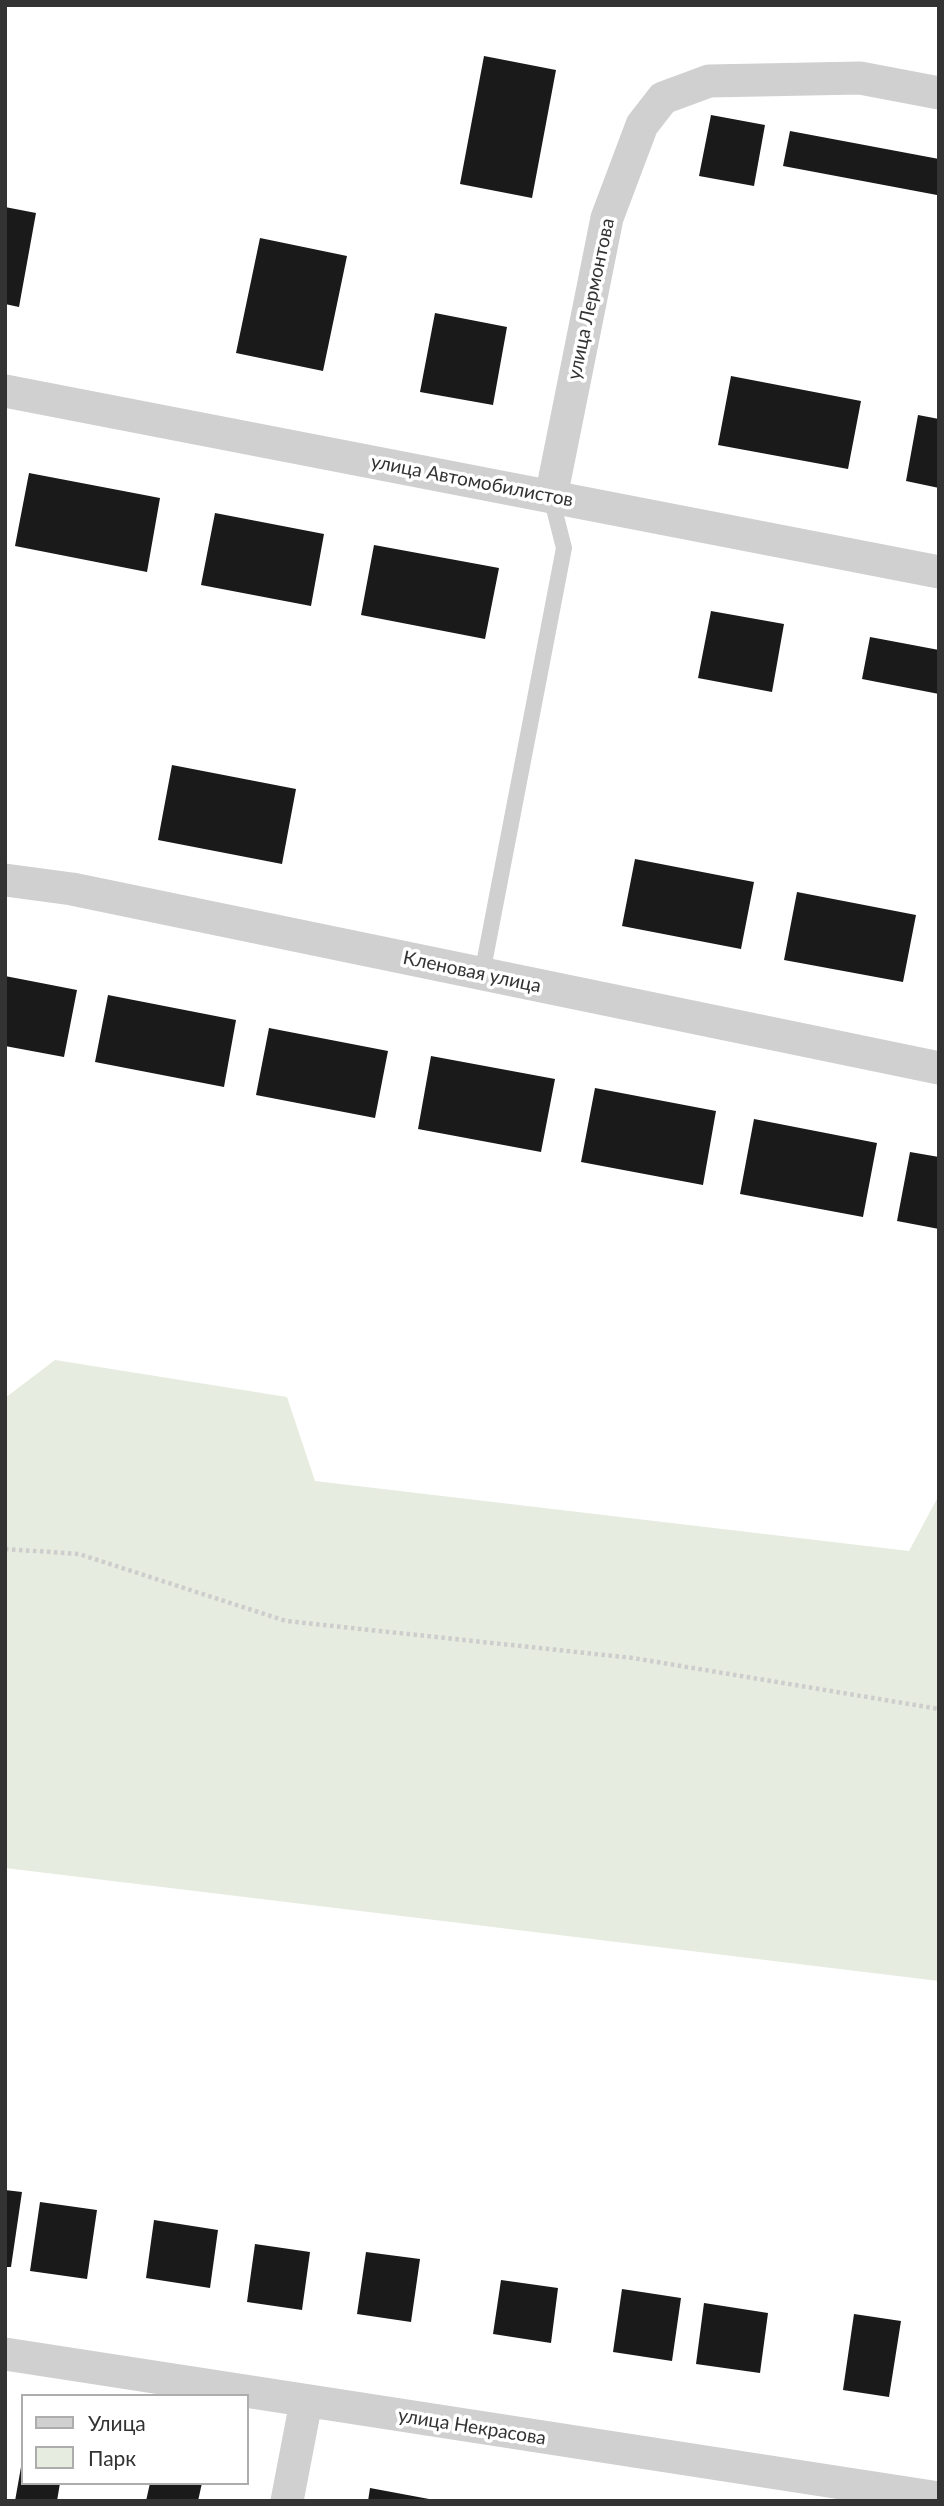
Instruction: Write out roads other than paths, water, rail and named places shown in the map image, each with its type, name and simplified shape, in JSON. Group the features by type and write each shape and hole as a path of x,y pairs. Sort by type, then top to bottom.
{"street":[{"name":"улица Лермонтова","path":"551,497 607,218 642,125 663,98 709,81 723,80 860,78 939,93"},
{"name":"улица Автомобилистов","path":"5,391 939,572"},
{"name":"Кленовая улица","path":"5,880 72,889 939,1068"},
{"name":"улица Некрасова","path":"5,2354 939,2497"},
{"path":"287,2501 306,2402"}],"lane":[{"path":"482,974 564,548 551,497"}]}
